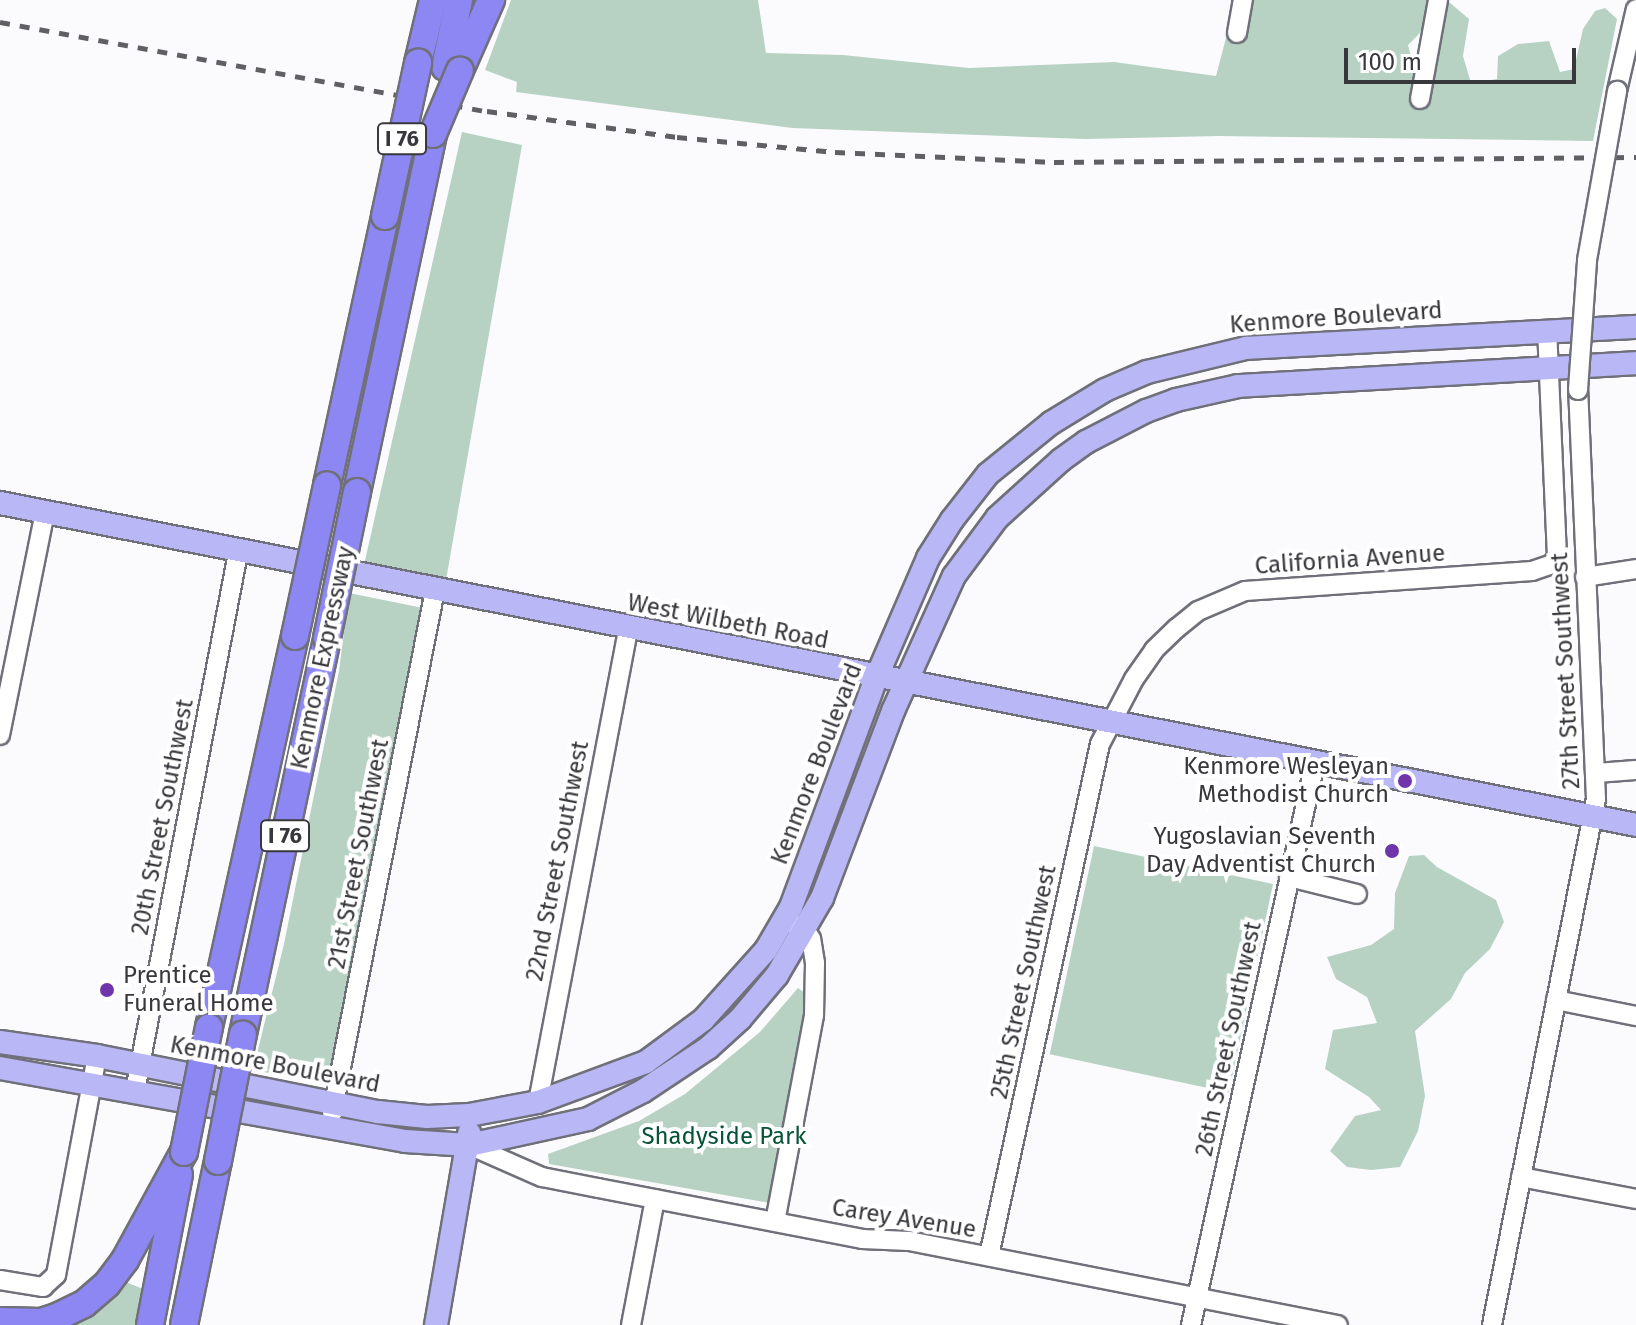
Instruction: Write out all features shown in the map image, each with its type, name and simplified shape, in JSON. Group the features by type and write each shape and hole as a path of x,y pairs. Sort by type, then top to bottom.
{"highway":[{"name":"Kenmore Expressway","path":"150,1325 209,1027 433,0"},
{"path":"453,68 459,0"},
{"path":"453,68 491,0"},
{"name":"Kenmore Expressway","path":"184,1325 433,134 453,68"},
{"path":"0,1321 41,1322 59,1316 84,1304 107,1284 125,1260 184,1152"}],"main road":[{"name":"Kenmore Boulevard","path":"0,1042 97,1056 334,1104 414,1116 469,1115 538,1102 646,1062 703,1020 753,969 783,921 834,797 877,676 928,558 988,474 1033,436 1070,409 1147,372 1246,348 1636,327"},
{"path":"0,1068 93,1082 394,1140 469,1145 588,1119 676,1071 708,1048 757,1000 805,929 852,825 907,682 954,576 982,537 1033,483 1086,442 1116,425 1176,400 1238,386 1636,363"},
{"name":"West Wilbeth Road","path":"0,503 628,630 1113,721 1636,825"},
{"path":"436,1325 469,1145 469,1115"}],"street":[{"path":"1237,33 1243,0"},
{"path":"1420,99 1438,0"},
{"name":"27th Street Southwest","path":"1492,1325 1593,817 1596,773 1578,390 1587,260 1617,91 1636,9"},
{"name":"27th Street Southwest","path":"1547,331 1557,557 1552,564"},
{"path":"0,735 45,512"},
{"name":"20th Street Southwest","path":"135,1091 238,553"},
{"name":"California Avenue","path":"1113,721 1154,650 1198,611 1223,597 1284,586 1532,571 1552,564"},
{"path":"1585,577 1636,569"},
{"name":"21st Street Southwest","path":"330,1129 435,590"},
{"name":"22nd Street Southwest","path":"538,1102 628,630"},
{"name":"25th Street Southwest","path":"989,1256 1100,744 1113,721"},
{"name":"26th Street Southwest","path":"1191,1325 1315,763"},
{"path":"1596,773 1636,770"},
{"path":"1289,877 1357,894"},
{"path":"775,1222 814,1015 815,963 811,939 805,929 783,921"},
{"path":"1556,1000 1636,1016"},
{"path":"0,1280 43,1287 51,1282 60,1262 97,1056"},
{"name":"Carey Avenue","path":"469,1145 542,1177 775,1222 989,1256 1338,1325"},
{"path":"1521,1177 1636,1199"},
{"path":"631,1325 655,1199"}],"green space":[{"path":"511,0 758,0 766,53 843,55 969,68 1114,62 1216,76 1236,0 1428,0 1429,15 1419,34 1408,45 1413,65 1423,82 1449,2 1469,19 1463,56 1471,83 1497,79 1498,56 1518,44 1549,41 1560,72 1574,69 1583,29 1595,11 1605,8 1617,19 1593,141 1218,136 1085,139 792,128 516,92 517,82 485,70"},
{"path":"462,132 522,145 446,580 364,565"},
{"path":"349,593 423,608 331,1084 253,1070 284,944 339,671"},
{"path":"1094,846 1273,884 1229,1092 1050,1054"},
{"path":"1424,855 1437,867 1496,900 1504,922 1490,949 1465,973 1451,999 1415,1031 1425,1096 1418,1131 1400,1167 1371,1170 1347,1167 1330,1151 1355,1116 1381,1110 1369,1097 1325,1069 1333,1030 1377,1023 1367,997 1336,979 1327,957 1371,945 1394,929 1395,893 1409,856"},
{"name":"Shadyside Park","path":"798,988 808,995 770,1203 549,1164 548,1154 639,1121 685,1094 760,1032"},
{"path":"121,1280 143,1289 135,1325 68,1325 85,1318"}],"railway":[{"path":"0,22 487,111 677,137 835,152 1054,162 1636,157"}],"place":[{"name":"Kenmore Wesleyan Methodist Church","path":"1405,781"},
{"name":"Yugoslavian Seventh Day Adventist Church","path":"1392,851"},
{"name":"Prentice Funeral Home","path":"107,990"}]}
